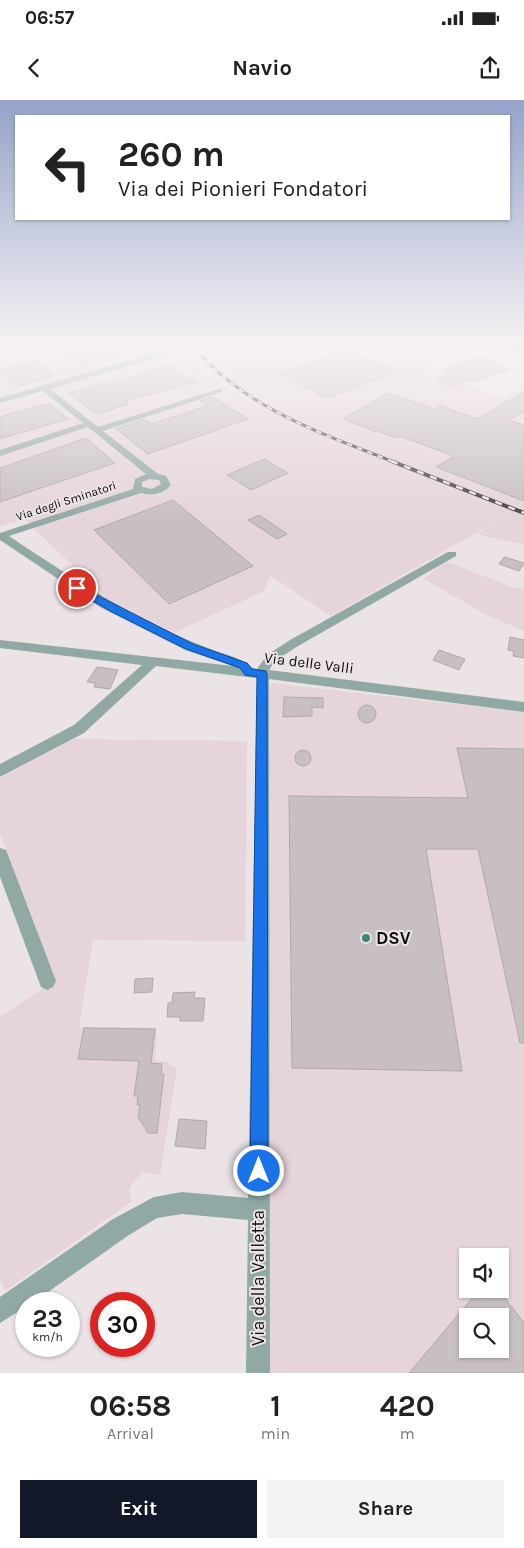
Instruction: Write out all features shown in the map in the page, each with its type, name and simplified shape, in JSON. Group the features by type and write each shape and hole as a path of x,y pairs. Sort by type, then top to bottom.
{"street":[{"path":"63,403 154,476"},
{"path":"0,453 173,403"},
{"name":"Via degli Sminatori","path":"0,534 138,488 155,492 164,488 166,480 154,476 141,479 138,488"},
{"path":"0,534 104,604 198,651 244,666 255,673 278,653 452,554"},
{"name":"Via delle Valli","path":"0,644 152,663 255,673 524,707"},
{"path":"189,667 196,660 198,651"},
{"path":"0,771 59,741 84,725 152,663"},
{"name":"Via della Valletta","path":"255,673 259,1210 258,1373"},
{"path":"0,855 47,981"},
{"path":"0,1311 121,1227 154,1208 182,1203 259,1210"}],"shaded area":[{"path":"0,403 524,403 524,545 477,534 502,518 331,616 270,575 264,591 174,633 110,601 24,519 0,526"},
{"path":"445,561 512,587 524,589 524,631 487,615 424,579"},
{"path":"272,683 524,712 524,1373 268,1373 269,686"},
{"path":"74,739 247,741 245,941 93,940 79,1027 157,1028 155,1060 167,1062 177,1069 160,1175 142,1172 129,1189 131,1202 5,1291 0,1279 0,1017 55,981 0,833 0,778"}],"building":[{"path":"49,403 68,419 0,439 0,417"},
{"path":"82,403 129,404 96,414"},
{"path":"203,403 223,403 248,419 148,454 116,429 145,419 152,424 207,406"},
{"path":"370,403 418,403 434,409 439,405 477,419 504,403 524,403 524,412 509,420 524,425 524,501 436,467 454,456 399,436 396,438 378,431 376,432 343,419"},
{"path":"86,438 115,463 0,502 0,468"},
{"path":"264,459 288,473 251,490 227,475"},
{"path":"173,500 253,566 169,604 94,530"},
{"path":"259,515 287,534 277,539 248,520"},
{"path":"504,557 524,563 519,571 499,564"},
{"path":"510,637 524,640 524,658 513,656 514,651 508,650"},
{"path":"439,650 465,659 459,670 433,660"},
{"path":"97,667 118,670 110,689 94,687 95,683 87,682"},
{"path":"284,697 323,698 323,708 312,707 312,716 283,717"},
{"path":"367,705 373,708 376,714 373,720 367,723 361,720 358,714 361,708"},
{"name":"DSV","path":"457,748 524,749 524,1043 520,1043 478,849 426,849 462,1071 292,1068 289,796 468,798"},
{"path":"303,750 311,758 303,766 295,758"},
{"path":"153,978 152,992 134,993 135,979"},
{"path":"195,992 194,998 205,998 203,1021 180,1021 180,1017 167,1017 168,1003 172,1003 173,993"},
{"path":"84,1028 155,1029 151,1063 162,1064 161,1074 164,1074 157,1133 148,1133 138,1117 140,1105 137,1105 138,1096 134,1096 139,1061 78,1059"},
{"path":"179,1119 207,1121 205,1149 175,1146"},
{"path":"472,1298 505,1298 524,1323 524,1373 409,1373 459,1314 459,1358 509,1358 509,1308 464,1308"}],"railway":[{"path":"262,403 311,429 394,462"},
{"path":"391,461 524,513"}],"place":[{"name":"DSV","path":"366,938"}],"route":[{"path":"77,588 113,609 189,647 235,662 244,666 249,673 262,674 259,1171"}]}
